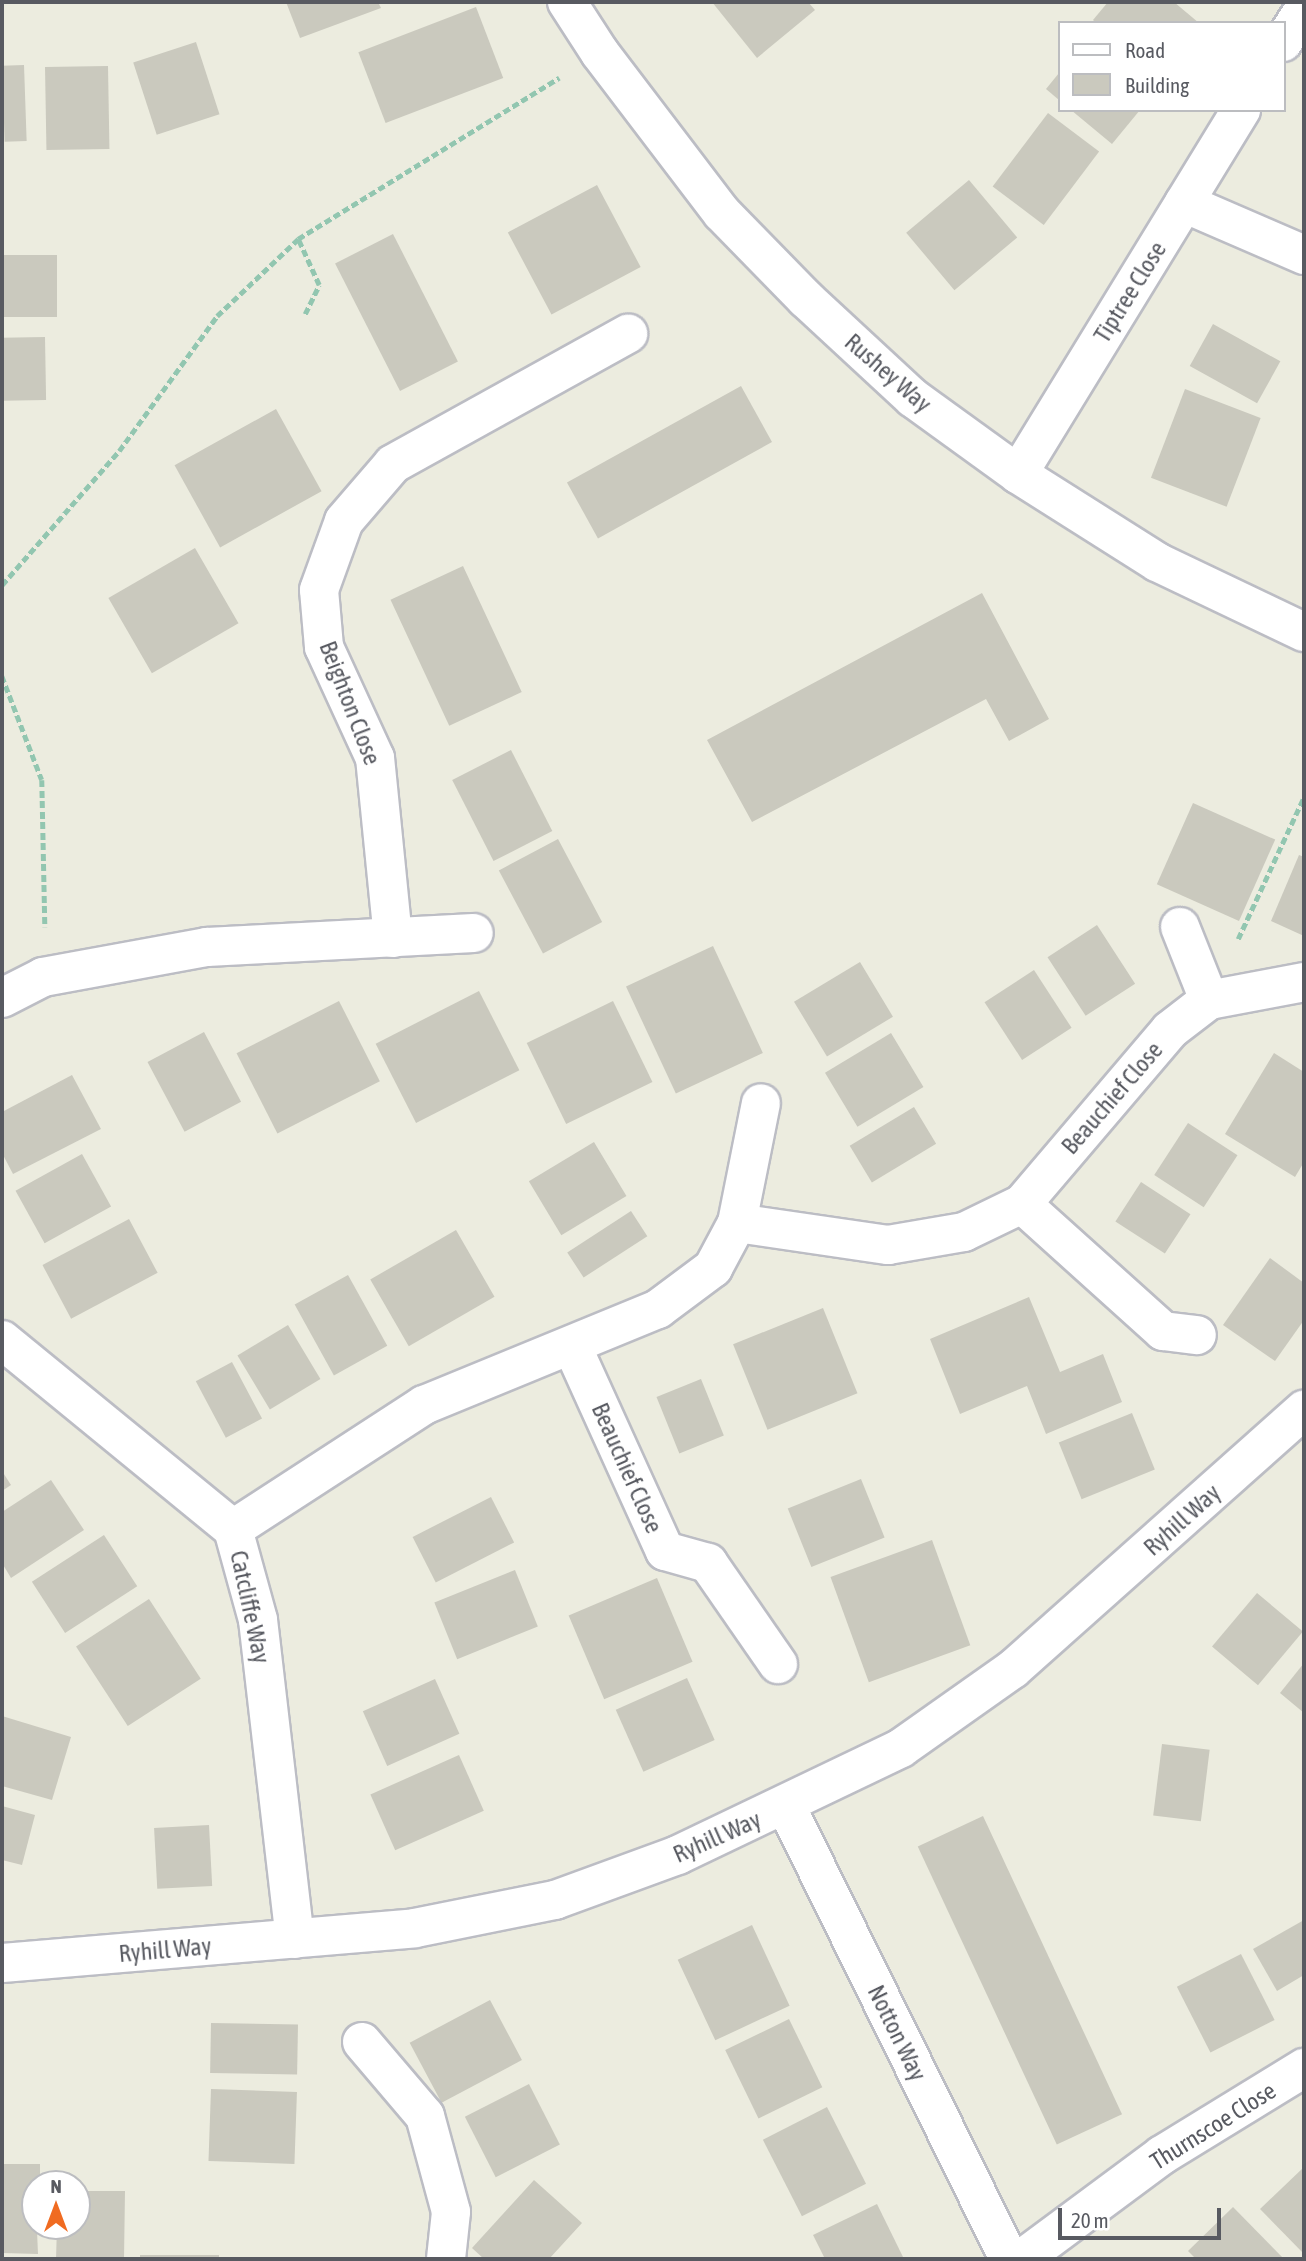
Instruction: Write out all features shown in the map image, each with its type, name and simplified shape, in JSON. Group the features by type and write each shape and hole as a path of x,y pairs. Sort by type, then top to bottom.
{"street":[{"name":"Rushey Way","path":"567,2 600,53 732,222 806,299 913,398 1018,474 1157,562 1304,632"},
{"name":"Tiptree Close","path":"1018,474 1240,112"},
{"path":"1184,203 1304,255"},
{"name":"Beighton Close","path":"393,938 375,758 324,647 319,590 344,521 393,464 628,334"},
{"path":"1180,927 1209,1000"},
{"path":"2,998 43,977 207,947 474,933"},
{"name":"Beauchief Close","path":"737,1223 888,1245 964,1232 1022,1204 1170,1030 1209,1000 1304,982"},
{"path":"233,1529 424,1405 658,1309 713,1268 737,1223 761,1104"},
{"path":"1022,1204 1163,1331 1197,1335"},
{"name":"Catcliffe Way","path":"2,1340 233,1529 258,1620 295,1939"},
{"name":"Beauchief Close","path":"572,1346 665,1551 708,1563 778,1664"},
{"name":"Ryhill Way","path":"2,1963 415,1928 555,1900 678,1855 786,1806 901,1748 1013,1670 1304,1410"},
{"name":"Notton Way","path":"786,1806 1009,2259"},
{"path":"362,2042 425,2116 451,2212 446,2259"},
{"name":"Thurnscoe Close","path":"1022,2259 1162,2155 1304,2068"}],"path":[{"path":"2,585 119,451 217,316 298,239 563,76"},
{"path":"298,239 319,285 305,314"},
{"path":"2,676 42,780 46,901 43,977"},
{"path":"1209,1000 1304,797"}],"building":[{"path":"286,2 378,2 381,8 300,38"},
{"path":"712,2 808,2 815,10 757,58"},
{"path":"1108,2 1174,2 1197,21 1094,21"},
{"path":"476,7 503,78 386,123 358,52"},
{"path":"196,42 219,114 157,135 133,62"},
{"path":"24,65 27,141 5,142 2,66"},
{"path":"108,66 109,149 46,150 45,67"},
{"path":"1058,74 1058,99 1046,89"},
{"path":"1073,112 1138,112 1112,144"},
{"path":"1048,113 1099,152 1044,225 993,186"},
{"path":"969,180 1017,237 954,290 906,233"},
{"path":"597,185 641,267 551,315 508,232"},
{"path":"393,234 458,361 400,391 335,264"},
{"path":"2,255 57,255 57,317 2,317"},
{"path":"1213,324 1280,361 1257,403 1190,366"},
{"path":"45,337 46,400 3,401 2,338"},
{"path":"741,386 772,442 598,538 567,482"},
{"path":"1185,389 1261,418 1227,507 1151,478"},
{"path":"276,409 322,491 220,547 175,465"},
{"path":"195,548 238,623 152,673 108,598"},
{"path":"463,566 522,692 449,726 390,600"},
{"path":"982,593 1049,719 1009,741 986,699 752,822 707,740"},
{"path":"511,750 552,831 494,861 452,780"},
{"path":"1193,803 1275,840 1239,921 1157,884"},
{"path":"558,839 602,922 543,953 499,870"},
{"path":"1299,855 1304,857 1304,936 1271,921"},
{"path":"1097,925 1135,984 1086,1016 1048,957"},
{"path":"713,946 763,1053 676,1094 626,987"},
{"path":"860,962 893,1017 827,1057 794,1002"},
{"path":"1034,970 1072,1028 1022,1060 985,1002"},
{"path":"479,991 519,1070 416,1123 376,1044"},
{"path":"339,1001 380,1081 277,1133 237,1053"},
{"path":"613,1001 652,1082 566,1124 527,1043"},
{"path":"204,1032 241,1102 185,1132 147,1062"},
{"path":"891,1033 923,1087 857,1127 825,1073"},
{"path":"1274,1053 1304,1072 1304,1162 1295,1177 1225,1134"},
{"path":"72,1075 101,1129 13,1174 2,1153 2,1112"},
{"path":"914,1107 936,1144 872,1182 850,1146"},
{"path":"1188,1123 1237,1155 1204,1207 1154,1175"},
{"path":"594,1142 626,1196 561,1235 529,1181"},
{"path":"82,1154 111,1206 45,1243 16,1191"},
{"path":"1141,1182 1190,1214 1165,1254 1115,1221"},
{"path":"631,1211 647,1236 584,1278 567,1252"},
{"path":"129,1219 158,1273 71,1319 42,1265"},
{"path":"456,1230 494,1297 409,1346 370,1280"},
{"path":"1270,1258 1304,1283 1304,1320 1275,1361 1223,1325"},
{"path":"348,1275 387,1346 334,1375 295,1305"},
{"path":"1029,1297 1060,1372 1103,1354 1122,1402 1046,1434 1027,1386 960,1414 930,1339"},
{"path":"823,1308 857,1393 768,1430 733,1344"},
{"path":"288,1325 320,1379 270,1409 237,1355"},
{"path":"232,1362 262,1419 226,1438 196,1381"},
{"path":"701,1379 724,1436 679,1454 656,1397"},
{"path":"1132,1413 1155,1470 1082,1499 1059,1443"},
{"path":"2,1471 11,1485 2,1491"},
{"path":"861,1479 885,1537 811,1567 788,1509"},
{"path":"51,1480 84,1530 11,1578 2,1563 2,1512"},
{"path":"491,1497 514,1542 436,1582 413,1537"},
{"path":"104,1535 137,1586 65,1633 32,1582"},
{"path":"932,1540 970,1645 869,1682 831,1577"},
{"path":"515,1570 538,1627 457,1659 434,1603"},
{"path":"657,1578 693,1662 604,1699 569,1616"},
{"path":"1257,1593 1303,1632 1258,1685 1212,1647"},
{"path":"149,1599 201,1679 128,1726 76,1646"},
{"path":"1304,1663 1304,1713 1280,1693"},
{"path":"687,1678 715,1740 643,1772 616,1710"},
{"path":"435,1679 459,1734 387,1766 363,1711"},
{"path":"2,1716 71,1737 52,1800 2,1786"},
{"path":"1162,1744 1210,1750 1201,1821 1153,1815"},
{"path":"459,1755 484,1811 395,1850 370,1794"},
{"path":"2,1806 35,1815 22,1865 2,1860"},
{"path":"983,1816 1122,2114 1057,2145 918,1846"},
{"path":"209,1825 212,1886 157,1889 154,1828"},
{"path":"1304,1920 1304,1975 1277,1991 1253,1949"},
{"path":"752,1925 790,2006 715,2040 678,1960"},
{"path":"1241,1954 1275,2020 1210,2053 1177,1987"},
{"path":"490,2000 522,2060 442,2103 410,2043"},
{"path":"789,2019 822,2087 759,2118 725,2050"},
{"path":"211,2023 298,2025 297,2075 210,2073"},
{"path":"529,2084 560,2145 496,2177 465,2117"},
{"path":"211,2089 297,2092 294,2164 208,2161"},
{"path":"827,2107 866,2184 802,2216 763,2140"},
{"path":"2,2164 40,2164 40,2170 21,2170 21,2240 37,2240 38,2254 2,2253"},
{"path":"1304,2167 1304,2254 1260,2209"},
{"path":"534,2180 582,2223 549,2259 484,2259 472,2248"},
{"path":"91,2191 125,2191 124,2259 56,2259 57,2240 91,2240"},
{"path":"877,2204 904,2259 825,2259 813,2235"},
{"path":"1233,2207 1284,2259 1196,2259 1188,2251"},
{"path":"140,2255 219,2255 219,2259 140,2259"}]}
